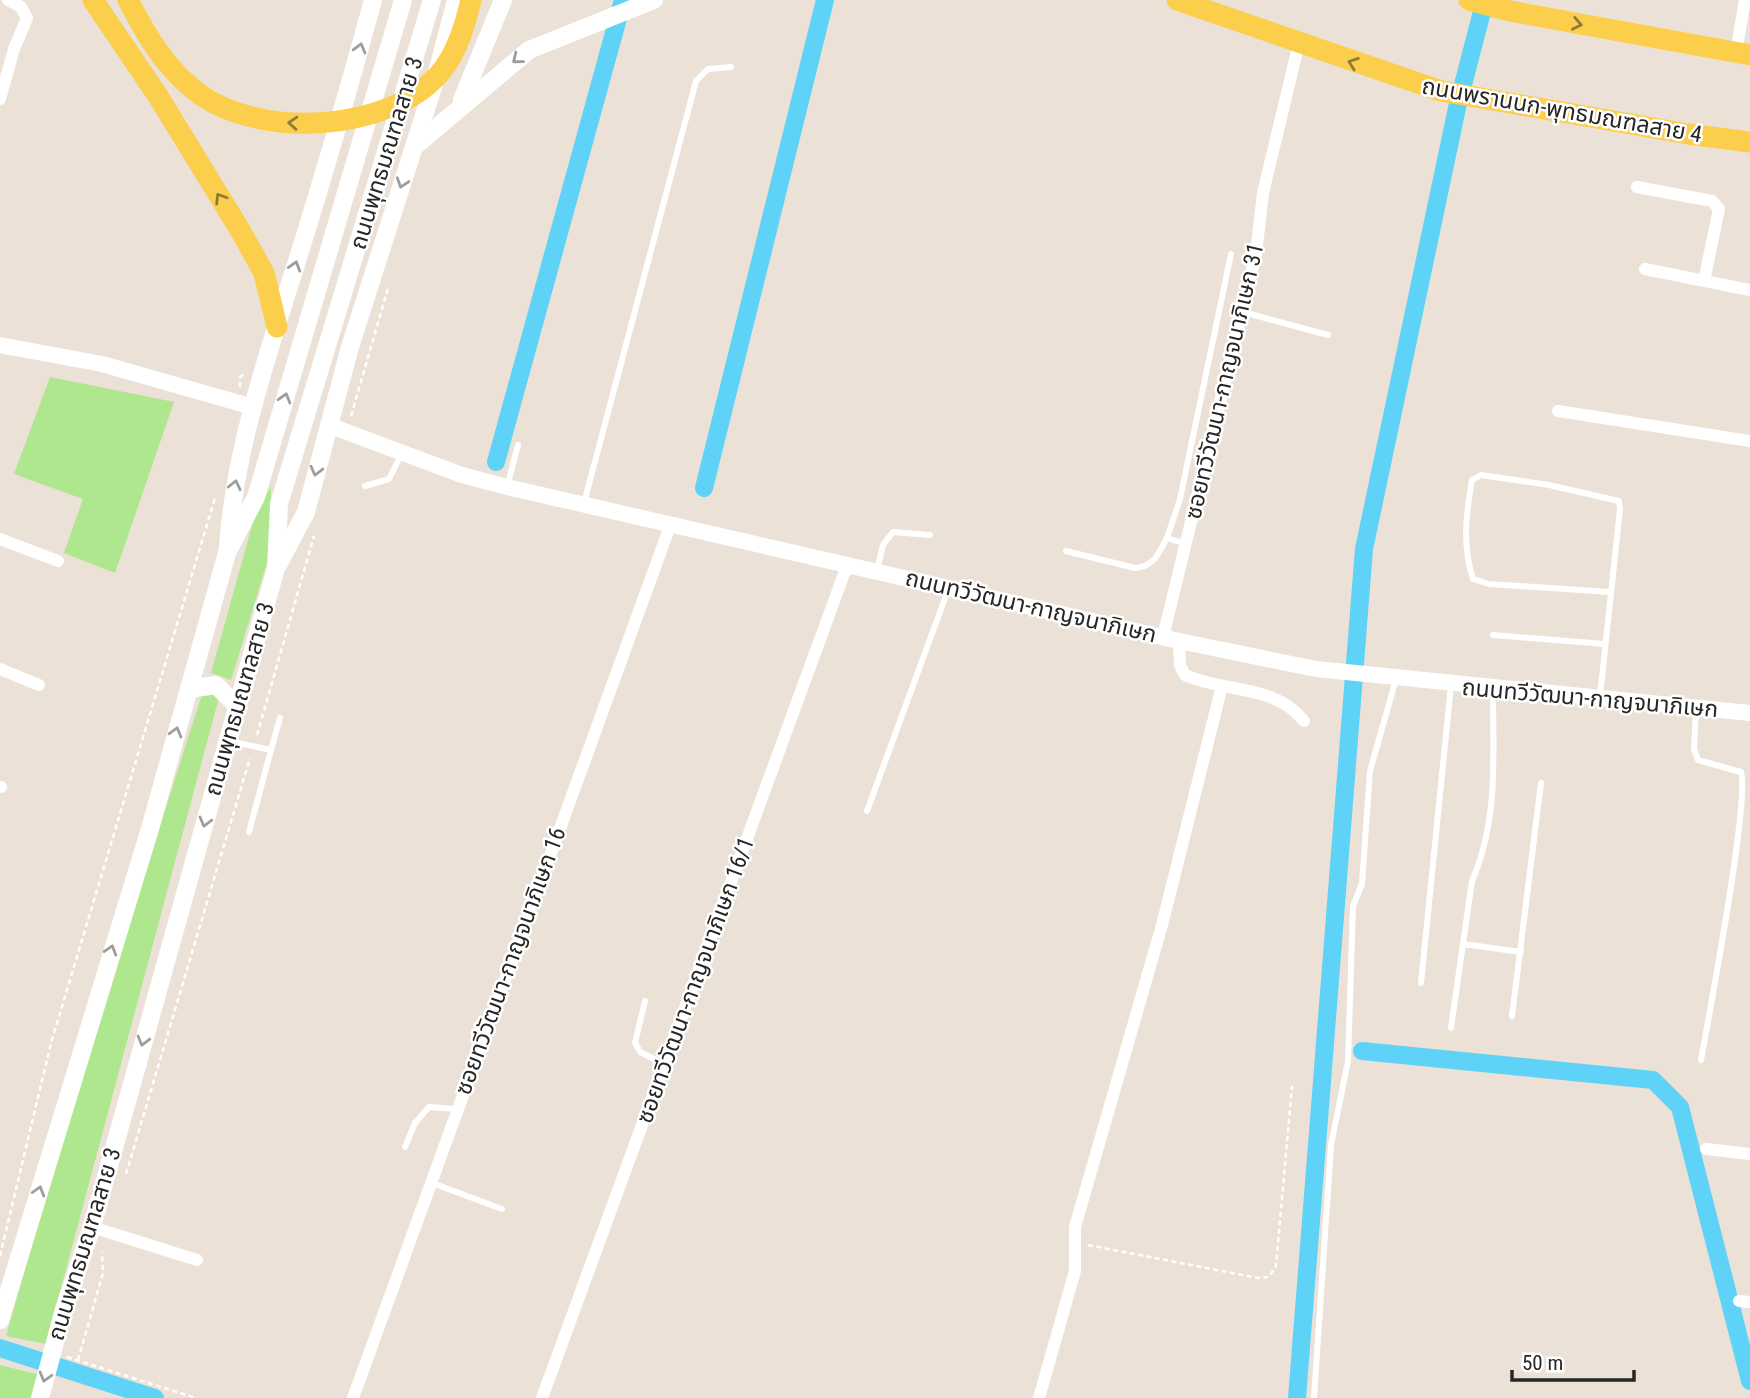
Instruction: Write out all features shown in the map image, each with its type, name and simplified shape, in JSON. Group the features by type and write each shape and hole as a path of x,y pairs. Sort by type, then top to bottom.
{"main road":[{"path":"93,0 158,96 240,230 264,273 276,327"},
{"path":"128,0 164,59 204,97 239,115 314,124 370,113 401,101 430,81 440,73 459,41 471,0"},
{"path":"227,553 231,501 253,407 334,144 373,0"},
{"name":"ถนนพุทธมณฑลสาย 3","path":"0,1320 189,690 227,553 256,497 343,194 403,0"},
{"name":"ถนนพุทธมณฑลสาย 3","path":"40,1398 64,1309 93,1227 226,740 276,568 279,505 432,0"},
{"path":"276,568 306,512 328,425 414,147 456,0"},
{"path":"460,105 503,0"},
{"path":"414,147 460,105 528,50 654,0"},
{"name":"ถนนพรานนก-พุทธมณฑลสาย 4","path":"1177,0 1417,84 1484,100 1750,142"},
{"path":"1469,0 1510,11 1743,54"},
{"path":"189,690 216,685 236,705"}],"street":[{"path":"0,99 14,50 27,18 20,6 8,0"},
{"path":"1743,54 1745,0"},
{"name":"ซอยทวีวัฒนา-กาญจนาภิเษก 31","path":"1171,639 1186,544 1256,254 1263,193 1298,43"},
{"path":"1637,187 1712,201 1719,209 1704,281"},
{"path":"1645,269 1750,290"},
{"path":"0,345 102,364 253,407"},
{"path":"1558,411 1750,441"},
{"name":"ถนนทวีวัฒนา-กาญจนาภิเษก","path":"328,425 461,475 507,487 1171,639 1315,669 1451,685 1750,713"},
{"name":"ซอยทวีวัฒนา-กาญจนาภิเษก 16","path":"353,1398 670,526"},
{"path":"0,539 58,561"},
{"name":"ซอยทวีวัฒนา-กาญจนาภิเษก 16/1","path":"542,1398 848,563"},
{"path":"1171,639 1185,675 1278,698 1293,707 1304,721"},
{"path":"0,669 39,685"},
{"path":"1039,1398 1075,1270 1075,1227 1163,925 1222,686"},
{"path":"1706,1149 1750,1154"},
{"path":"93,1227 197,1260"}],"lane":[{"path":"584,506 696,81 708,69 731,67"},
{"path":"1066,551 1135,568 1145,568 1155,559 1167,538 1180,499 1231,254"},
{"path":"1243,312 1328,335"},
{"path":"507,487 518,445"},
{"path":"366,486 390,479 403,451"},
{"path":"1600,699 1619,501 1612,497 1481,475 1472,480 1465,520 1467,561 1473,579 1489,584 1610,592"},
{"path":"877,570 883,545 893,532 930,535"},
{"path":"1167,538 1186,544"},
{"path":"867,811 948,588"},
{"path":"1493,635 1605,644"},
{"path":"1314,1398 1331,1145 1348,1061 1353,906 1362,884 1370,771 1396,679"},
{"path":"1421,983 1451,685"},
{"path":"1451,1028 1472,881 1482,859 1490,825 1495,763 1493,688"},
{"path":"1696,708 1694,749 1698,760 1741,772 1746,785 1741,832 1701,1060"},
{"path":"249,832 280,718"},
{"path":"226,740 271,750"},
{"path":"1513,1016 1541,783"},
{"path":"1463,944 1521,952"},
{"path":"645,1001 635,1043 640,1052 664,1064"},
{"path":"405,1147 415,1123 429,1107 456,1109"},
{"path":"430,1183 502,1209"}],"path":[{"path":"351,415 390,282"},
{"path":"0,1256 51,1043 215,498"},
{"path":"124,1179 316,529"},
{"path":"1076,1242 1258,1278 1269,1277 1276,1266 1292,1086"},
{"path":"78,1360 103,1273 102,1247 97,1258"},
{"path":"57,1354 196,1398"}],"green space":[{"path":"50,377 174,402 115,573 64,553 83,499 14,474"},
{"path":"271,486 270,553 231,680 211,673 255,515"},
{"path":"214,692 218,701 46,1344 6,1336 79,1082 202,694"},
{"path":"0,1365 40,1375 33,1398 0,1398"}],"waterway":[{"path":"496,462 623,0"},
{"path":"704,488 825,0"},
{"path":"1297,1398 1364,549 1457,108 1485,0"},
{"path":"1362,1051 1653,1080 1680,1107 1750,1381"},
{"path":"0,1348 155,1398"}]}
